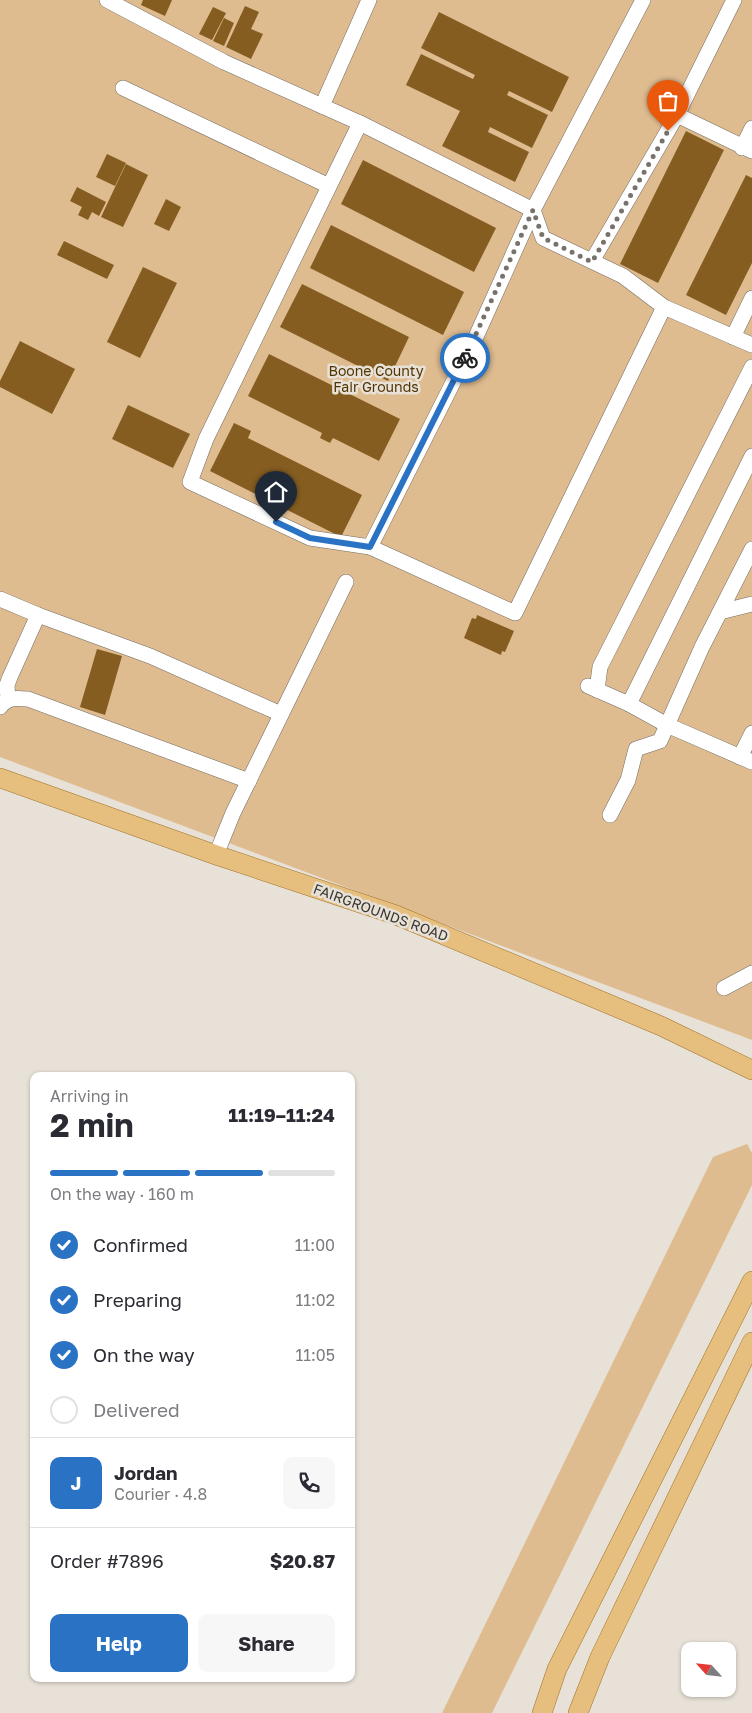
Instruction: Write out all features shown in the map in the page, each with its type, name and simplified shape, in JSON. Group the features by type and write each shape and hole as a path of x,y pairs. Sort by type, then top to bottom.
{"main road":[{"name":"FAIRGROUNDS ROAD","path":"0,778 216,855 396,915 661,1026 752,1070"},
{"path":"542,1713 557,1669 752,1281"},
{"path":"578,1713 600,1657 752,1342"}],"lane":[{"path":"107,0 224,62 360,123 533,210 543,238 623,276 664,307 752,345"},
{"path":"322,106 370,0"},
{"path":"370,547 475,339 533,210 643,0"},
{"path":"592,262 677,115 734,0"},
{"path":"123,88 329,186"},
{"path":"677,115 747,149 752,128"},
{"path":"360,123 206,439 190,482 310,538 370,547 515,613 664,307"},
{"path":"733,337 752,298"},
{"path":"752,367 600,667 592,688 628,704 667,726 746,759 752,733"},
{"path":"628,704 752,456"},
{"path":"610,815 628,780 636,749 660,741 702,647 752,549"},
{"path":"216,855 233,812 346,582"},
{"path":"0,599 150,656 281,714"},
{"path":"720,612 752,604"},
{"path":"4,703 10,677 38,615"},
{"path":"4,703 12,698 28,699 248,781"},
{"path":"724,988 752,973"}],"green space":[{"name":"Boone County Fair Grounds","path":"0,0 752,0 752,1040 0,757"},
{"path":"747,1144 752,1153 752,1185 492,1713 442,1713 713,1157"}],"building":[{"path":"143,0 172,0 165,16 141,5"},
{"path":"245,6 259,12 251,29 263,34 251,59 226,47"},
{"path":"213,7 226,13 212,40 199,34"},
{"path":"439,12 569,77 552,112 509,91 507,95 548,115 532,148 490,127 488,132 529,152 515,182 442,146 460,111 406,85 421,54 473,79 475,75 421,48"},
{"path":"224,18 234,23 224,46 213,41"},
{"path":"686,131 724,150 658,283 620,264"},
{"path":"107,154 126,163 115,186 96,177"},
{"path":"363,160 496,228 474,272 341,204"},
{"path":"126,164 148,175 123,227 101,217"},
{"path":"746,175 752,178 752,263 726,315 686,295"},
{"path":"77,187 106,202 99,216 92,212 88,220 78,215 82,207 70,201"},
{"path":"166,199 181,207 169,231 154,224"},
{"path":"331,225 464,292 443,335 310,268"},
{"path":"64,241 114,265 107,279 57,255"},
{"path":"143,267 177,283 140,358 107,342"},
{"path":"302,284 409,337 388,381 280,327"},
{"path":"20,341 75,369 52,414 0,387 0,381"},
{"path":"269,354 400,419 379,461 333,438 330,443 320,438 322,433 248,396"},
{"path":"128,405 190,434 173,468 112,439"},
{"path":"234,423 251,431 248,438 362,495 341,537 210,471"},
{"path":"477,615 514,631 505,652 502,651 501,655 464,638 472,618 476,619"},
{"path":"97,649 122,656 105,715 80,707"}],"way so far":[{"path":"465,358 533,210 543,238 592,262 668,131"}],"route":[{"path":"276,522 310,538 370,547 465,358"}]}
